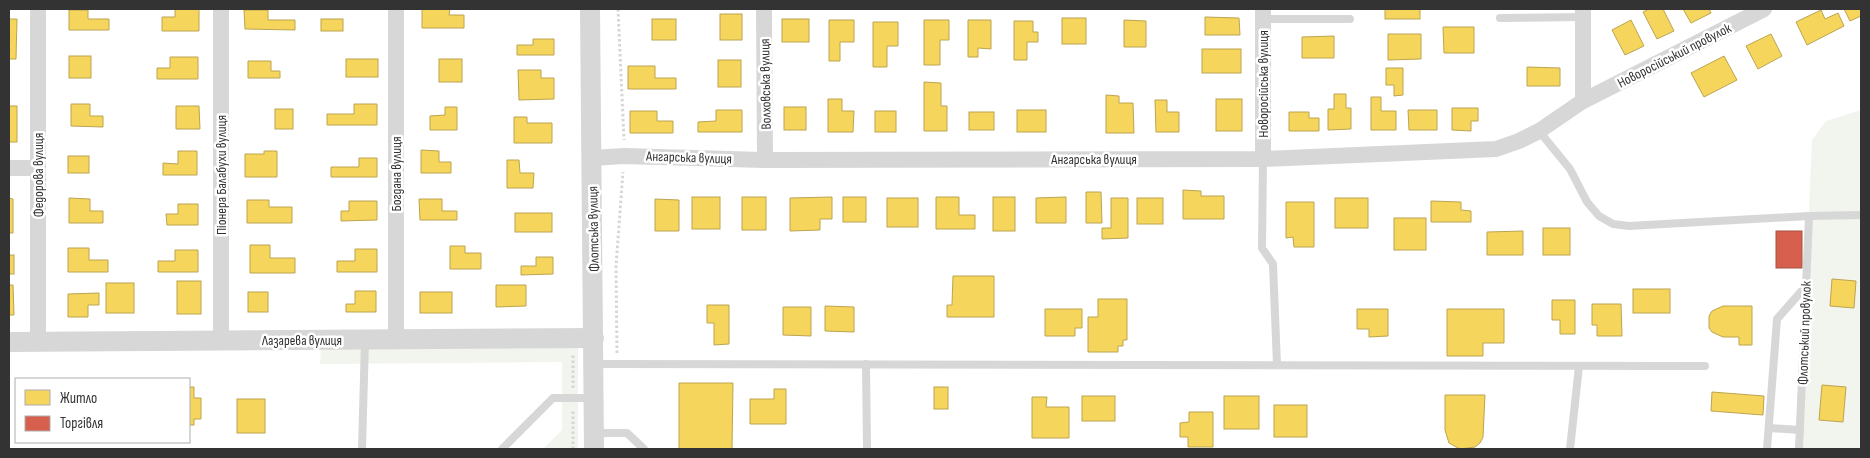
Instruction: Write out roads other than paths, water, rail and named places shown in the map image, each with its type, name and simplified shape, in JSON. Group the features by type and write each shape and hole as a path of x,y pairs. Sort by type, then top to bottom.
{"street":[{"name":"Федорова вулиця","path":"38,9 38,341"},
{"name":"Піонера Балабухи вулиця","path":"221,9 221,340"},
{"name":"Богдана вулиця","path":"396,9 396,339"},
{"name":"Флотська вулиця","path":"590,9 594,441"},
{"name":"Волховська вулиця","path":"764,9 765,160"},
{"name":"Новоросійський провулок","path":"1583,101 1764,9"},
{"path":"1583,13 1583,101"},
{"name":"Новоросійська вулиця","path":"1263,14 1264,159"},
{"name":"Ангарська вулиця","path":"592,158 624,156 765,160 1264,159 1496,149 1519,141 1539,131 1583,101"},
{"path":"9,168 38,168"},
{"name":"Лазарева вулиця","path":"9,342 594,338"}],"lane":[{"path":"1500,18 1583,13"},
{"path":"1263,14 1350,19"},
{"path":"1539,131 1570,169 1587,202 1599,216 1613,224 1629,226 1809,216 1861,216"},
{"path":"1264,159 1262,248 1273,264 1277,365"},
{"name":"Флотський провулок","path":"1799,449 1809,216"},
{"path":"1767,449 1777,319 1806,286"},
{"path":"362,449 365,340"},
{"path":"594,364 1705,366"},
{"path":"866,364 867,449"},
{"path":"1570,449 1578,366"},
{"path":"502,449 553,398 594,398"},
{"path":"1769,428 1800,430"},
{"path":"594,441 627,432 644,449"}]}
